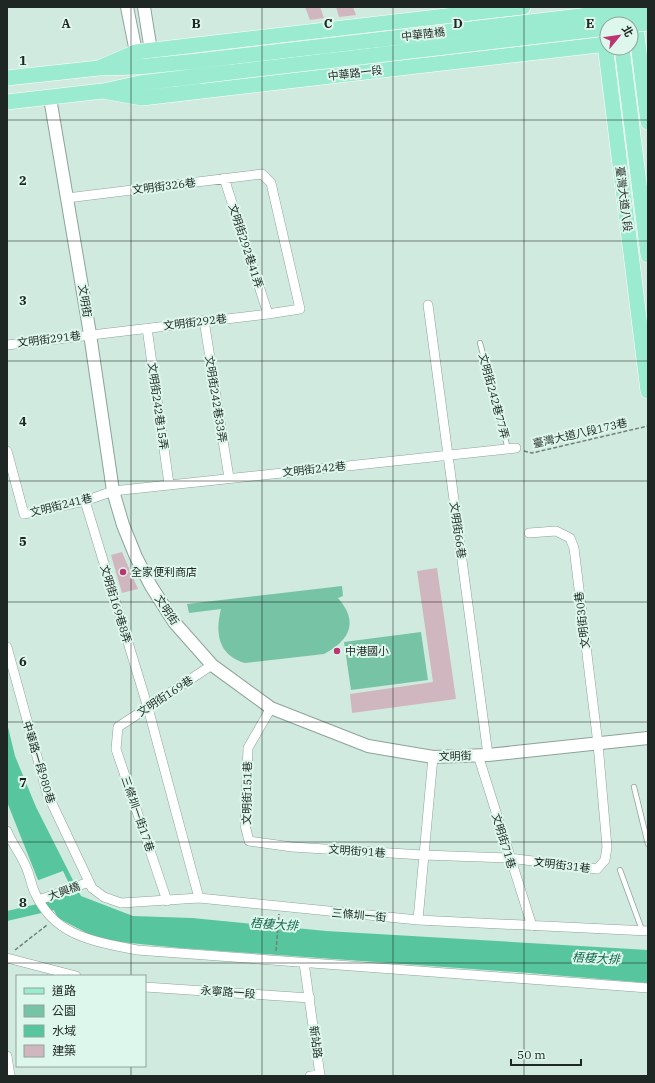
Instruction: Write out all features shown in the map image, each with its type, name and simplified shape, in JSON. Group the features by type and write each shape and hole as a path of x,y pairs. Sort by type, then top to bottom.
{"main road":[{"path":"7,78 99,68 136,52 523,7"},
{"path":"647,7 639,40 648,122"},
{"name":"中華陸橋","path":"99,68 138,68 647,7"},
{"name":"中華陸橋","path":"199,76 599,29"},
{"name":"中華路一段","path":"103,91 142,98 599,45"},
{"name":"臺灣大道八段","path":"607,56 648,391"},
{"name":"臺灣大道八段","path":"623,56 648,255"},
{"name":"中華路一段","path":"7,102 103,91 140,83 199,76"}],"street":[{"path":"128,7 136,52"},
{"path":"144,7 151,51"},
{"name":"文明街","path":"50,98 90,334 113,491 130,544 152,586 174,622 212,665 271,708 368,746 433,757 483,755 648,738"},
{"name":"文明街326巷","path":"67,198 262,174 271,183 300,309"},
{"name":"文明街292巷41弄","path":"224,178 268,314"},
{"name":"文明街66巷","path":"428,305 483,755"},
{"name":"文明街292巷","path":"90,334 300,309"},
{"name":"文明街242巷33弄","path":"204,320 228,478"},
{"name":"文明街242巷15弄","path":"147,328 169,484"},
{"name":"文明街291巷","path":"7,345 90,334"},
{"name":"文明街242巷","path":"113,491 512,449"},
{"name":"文明街241巷","path":"7,452 24,514 85,501 113,491"},
{"name":"文明街169巷8弄","path":"85,501 148,708 199,898"},
{"name":"文明街30巷","path":"529,533 556,531 570,538 574,548 598,744"},
{"name":"中華路一段980巷","path":"7,647 47,793 84,872"},
{"name":"文明街169巷","path":"118,727 212,665"},
{"name":"文明街151巷","path":"271,708 248,748 245,825 249,841 292,847"},
{"name":"三條圳一街17巷","path":"118,727 116,749 167,901"},
{"name":"文明街31巷","path":"423,855 509,858 597,869 605,860 607,847 598,744"},
{"name":"文明街71巷","path":"483,755 509,858 532,926"},
{"path":"418,920 433,757"},
{"path":"7,831 26,866 39,900 53,920 60,926 93,941 137,950 648,988"},
{"name":"文明街91巷","path":"292,847 423,855"},
{"name":"三條圳一街","path":"84,872 92,888 104,897 121,903 199,898 418,920 645,931"},
{"name":"大興橋","path":"39,900 89,882"},
{"path":"10,955 73,975"},
{"path":"304,963 310,998"},
{"name":"永寧路一段","path":"146,987 310,998"},
{"name":"新站路","path":"310,998 320,1075 310,1076"},
{"path":"7,1056 10,1076"}],"lane":[{"name":"文明街242巷77弄","path":"480,342 512,449"},
{"path":"634,787 648,844"},
{"path":"620,870 645,931"}],"path":[{"name":"臺灣大道八段173巷","path":"512,449 532,453 648,426"},
{"path":"275,960 280,907"},
{"path":"10,955 53,920"}],"green space":[{"path":"342,586 343,596 338,598 348,615 350,623 349,630 340,643 324,654 245,663 229,655 224,649 219,635 218,626 221,609 189,613 187,604"},
{"path":"421,632 428,680 351,690 344,642"}],"water":[{"name":"梧棲大排","path":"7,723 15,756 36,807 81,896 133,916 192,918 326,931 648,950 648,983 180,948 100,940 58,918 38,880 7,802"}],"pier":[{"path":"63,871 74,894 67,892 47,900 36,881"}],"building":[{"path":"305,7 320,7 324,18 310,20"},
{"path":"336,7 353,7 356,15 339,17"},
{"name":"全家便利商店","path":"122,552 138,589 122,593 111,555"},
{"path":"437,568 456,699 352,713 350,694 433,682 417,571"}],"waterway":[{"path":"7,916 63,903"}],"place":[{"name":"全家便利商店","path":"123,572"},
{"name":"中港國小","path":"337,651"}]}
